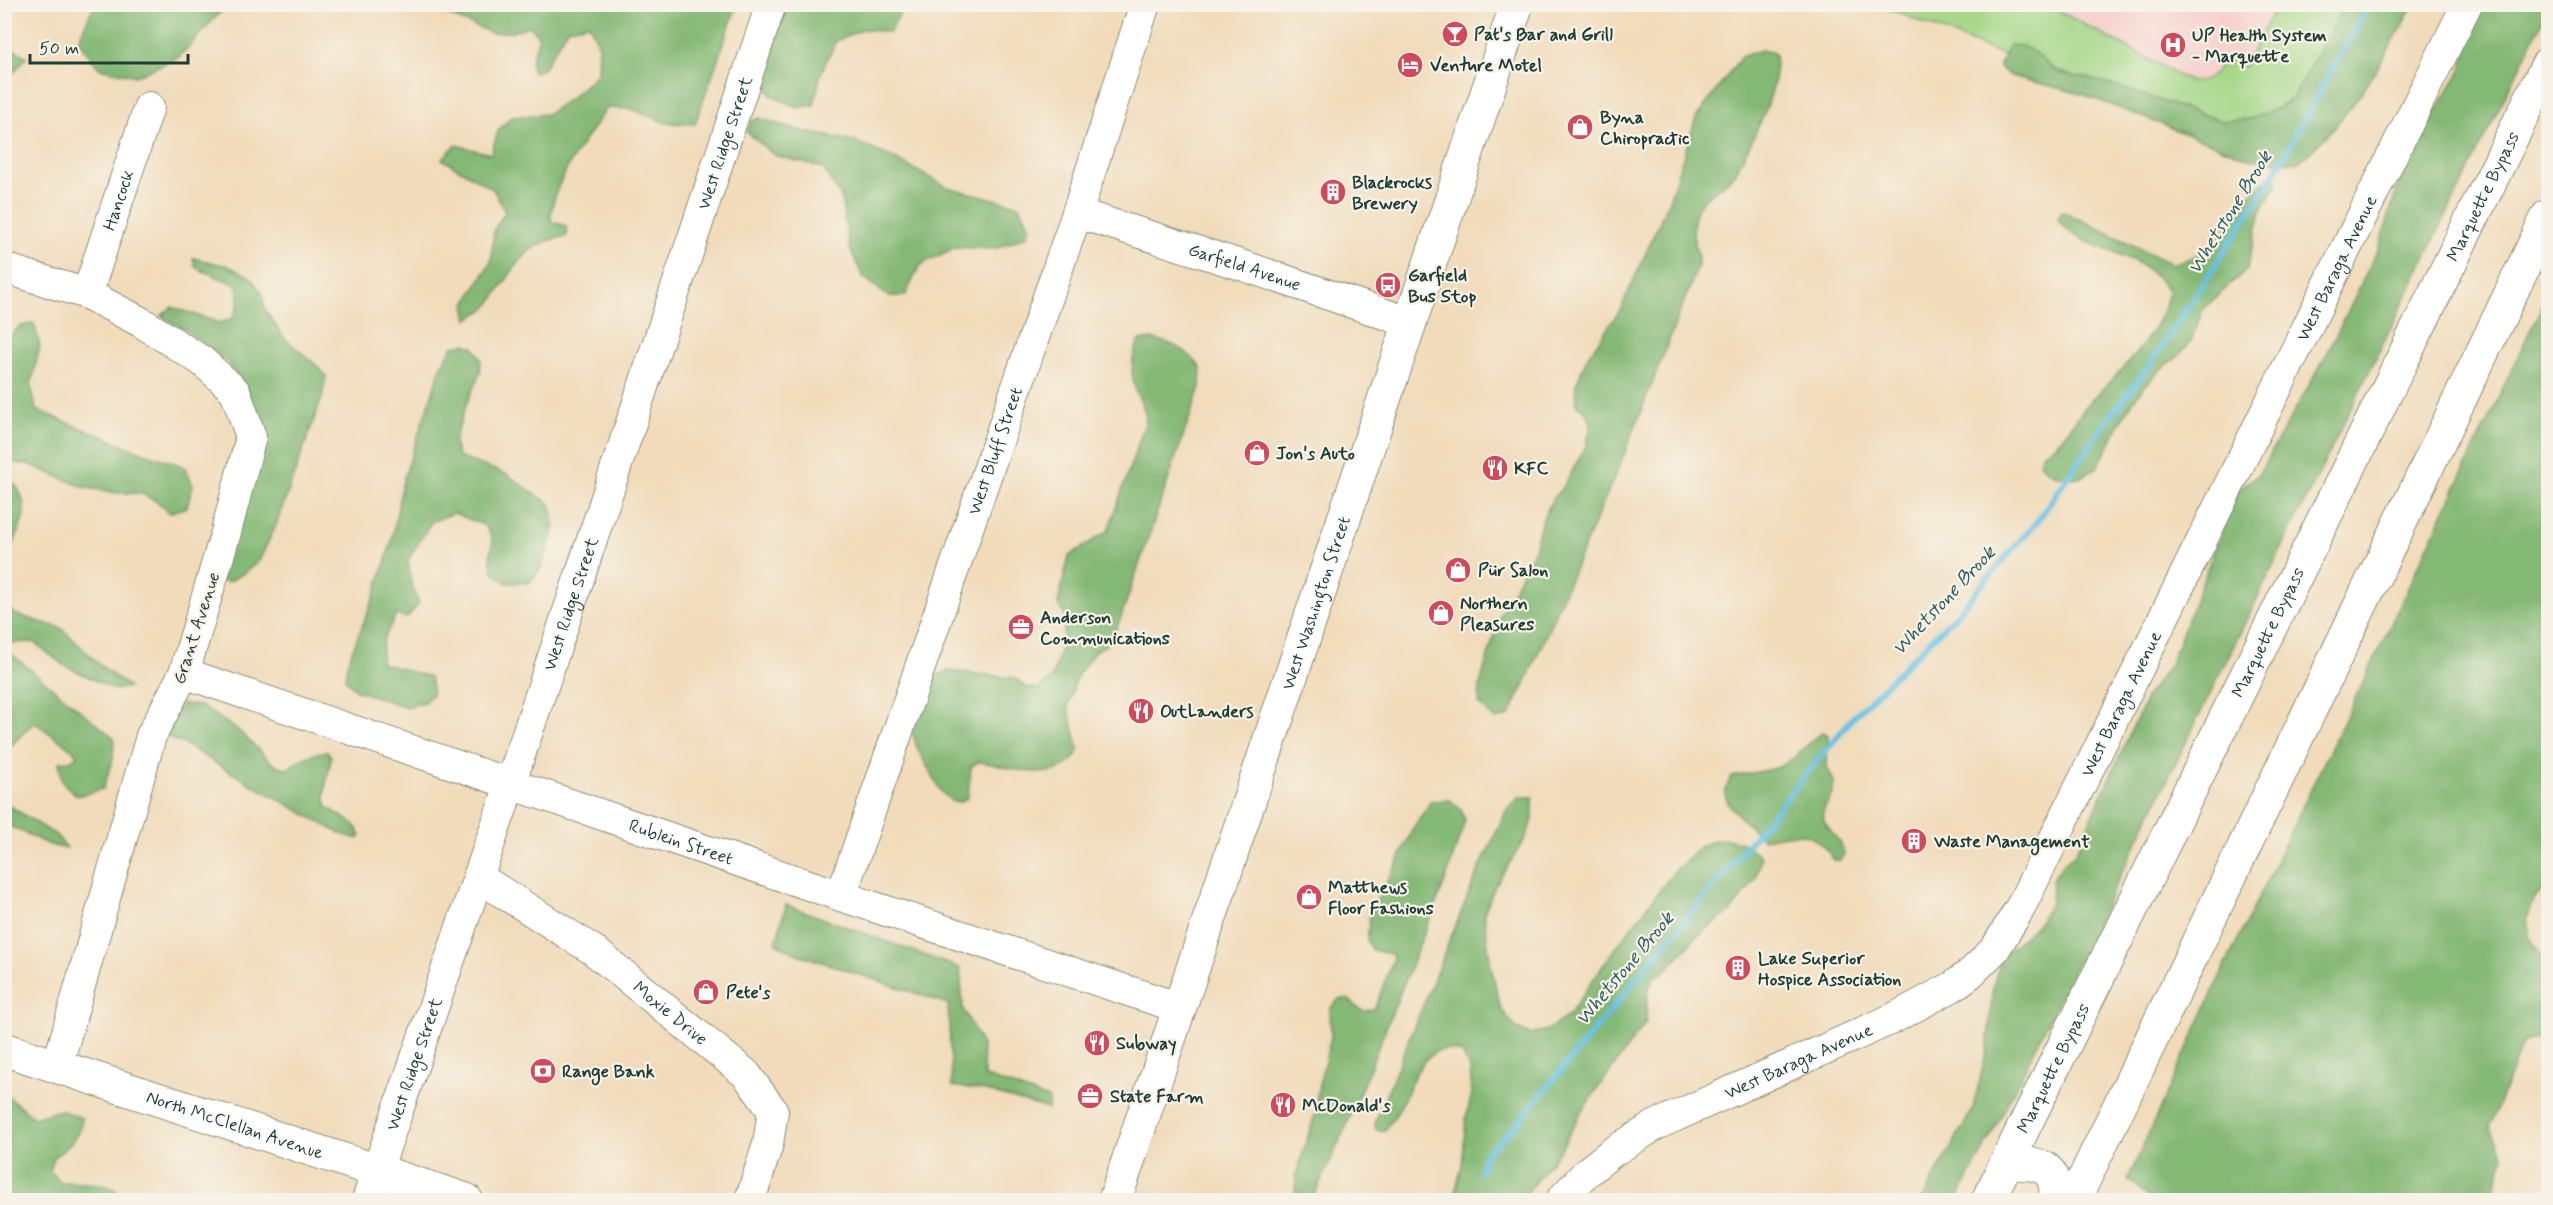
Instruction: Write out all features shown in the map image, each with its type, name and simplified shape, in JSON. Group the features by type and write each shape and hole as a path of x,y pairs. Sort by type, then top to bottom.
{"main road":[{"name":"West Washington Street","path":"1115,1200 1517,4"},
{"name":"Marquette Bypass","path":"1988,1200 2548,64"},
{"path":"2074,1200 2548,216"},
{"name":"North McClellan Avenue","path":"4,1049 372,1186 466,1200"},
{"path":"2007,1163 2032,1163 2045,1167 2053,1177 2056,1200"}],"street":[{"name":"West Ridge Street","path":"372,1186 510,785 771,4"},
{"name":"West Bluff Street","path":"841,896 1077,213 1145,4"},
{"name":"West Baraga Avenue","path":"1561,1200 1586,1173 1611,1153 1656,1125 1914,1009 1971,973 1995,949 2025,900 2468,4"},
{"name":"Hancock","path":"87,294 148,107"},
{"name":"Garfield Avenue","path":"1077,213 1244,266 1411,323"},
{"name":"Grant Avenue","path":"4,268 87,294 141,322 202,361 235,391 250,437 226,532 184,673 151,736 57,1067"},
{"name":"Rublein Street","path":"184,673 510,785 1180,1008"},
{"name":"Moxie Drive","path":"478,877 593,950 746,1074 773,1111 768,1144 750,1200"}],"shaded area":[{"name":"UP Health System - Marquette","path":"1908,5 2345,5 2277,109"}],"green space":[{"path":"94,4 227,5 179,57 136,76 99,68 78,41"},
{"path":"424,5 737,5 695,124 666,123 632,109 607,108 571,162 556,192 551,221 566,226 567,236 547,241 531,249 517,264 487,308 468,319 465,305 491,262 494,230 505,212 493,189 442,159 456,145 491,154 498,131 511,117 547,114 572,97 598,73 599,45 589,24 568,28 543,69 532,73 531,61 539,37 530,26 511,32 492,33"},
{"path":"779,5 900,5 900,13 890,32 863,29 836,41 821,73 814,105 797,108 771,95 762,76"},
{"name":"UP Health System - Marquette","path":"1879,5 2048,5 2191,82 2212,76 2224,57 2244,67 2277,5 2345,5 2292,99 2277,109 2255,118 2223,121 2093,79 2070,76 2046,65 2035,53 2009,45 2004,55"},
{"path":"2344,5 2413,5 2364,89 2334,128 2299,162 2254,160 2085,95 2011,76 1999,67 2009,45 2022,46 2035,53 2058,73 2093,79 2223,121 2250,119 2277,109 2292,99"},
{"path":"2487,5 2548,5 2548,9 2004,1111 1957,1200 1922,1200 1973,1108 1987,1050 1993,986 2002,956 2036,926 2051,903 2052,879 2065,862 2075,854 2148,694 2170,665 2238,489 2258,475 2328,352 2381,243 2400,179 2421,134 2461,71 2474,25"},
{"path":"5,45 27,57 5,82"},
{"path":"1761,50 1775,53 1773,84 1764,114 1736,172 1702,201 1698,208 1693,234 1698,266 1623,457 1509,716 1495,720 1479,704 1480,684 1500,615 1534,550 1541,523 1552,500 1565,484 1586,446 1591,425 1587,412 1577,405 1576,384 1588,356 1621,309 1668,203 1696,118 1741,57"},
{"path":"759,118 796,130 854,141 893,158 947,187 1020,206 1030,227 1027,236 994,249 956,247 920,265 905,296 888,296 863,277 849,246 841,197 823,168 774,155 747,132 751,121"},
{"path":"2276,178 2277,185 2261,211 2247,269 2203,309 2191,341 2177,358 2166,364 2141,390 2123,417 2098,467 2079,478 2058,476 2046,470 2039,462 2042,454 2062,438 2089,403 2148,338 2164,308 2169,291 2143,266 2074,235 2058,220 2061,212 2172,264 2206,250 2215,242 2257,188 2266,181"},
{"path":"193,258 228,266 251,277 262,293 265,310 284,338 326,376 322,397 277,523 259,561 228,582 212,578 246,395 228,362 184,329 161,316 172,307 221,323 233,318 239,302 237,285 196,268"},
{"path":"2548,293 2548,885 2535,898 2527,918 2530,940 2548,963 2548,1044 2535,1039 2523,1042 2490,1126 2504,1156 2494,1193 2485,1200 2151,1200 2128,1179 2217,983"},
{"path":"34,323 40,346 31,385 36,410 144,453 184,466 193,485 187,507 170,513 156,501 140,493 117,493 83,487 28,464 12,463 11,480 19,490 24,510 23,520 5,562 5,342 19,327"},
{"path":"1153,339 1180,349 1196,362 1201,368 1200,387 1120,620 1109,643 1094,652 1077,676 1068,707 1079,750 1070,762 1059,769 1047,772 1019,770 978,762 971,767 968,797 961,802 951,801 941,791 918,750 910,725 925,680 949,671 1015,678 1026,687 1038,689 1052,678 1062,645 1066,618 1058,604 1069,556 1108,531 1146,421 1145,412 1134,384 1132,370 1134,355 1139,341"},
{"path":"465,344 474,347 481,359 480,373 465,407 454,442 458,457 506,474 550,504 555,526 541,568 529,583 507,583 493,572 490,556 493,541 486,526 454,513 431,522 408,560 411,583 419,603 407,618 396,615 383,640 381,663 430,677 433,693 424,702 406,707 356,690 345,679 347,664 374,597 391,544 403,480 442,365 453,346"},
{"path":"4,605 17,615 61,628 100,665 129,687 115,690 64,665 33,642 5,643"},
{"path":"5,649 114,738 113,759 103,789 77,796 62,782 59,762 70,761 77,756 73,750 34,722 5,752 5,711 10,707 5,699"},
{"path":"181,704 201,706 239,731 273,764 287,769 306,757 327,751 331,756 325,788 327,807 354,824 361,836 358,839 341,834 191,748 162,734"},
{"path":"1822,732 1828,735 1827,767 1834,782 1833,792 1823,811 1824,822 1841,844 1844,854 1840,860 1834,860 1812,837 1796,834 1764,839 1733,809 1725,795 1732,777 1777,768 1791,760"},
{"path":"1520,797 1533,797 1533,819 1526,837 1495,886 1484,913 1491,967 1501,1009 1517,1029 1530,1034 1547,1030 1568,1016 1609,957 1673,873 1701,846 1715,840 1728,839 1742,843 1761,858 1755,880 1731,911 1696,937 1667,969 1654,978 1648,990 1646,1022 1583,1109 1560,1150 1521,1200 1453,1200 1462,1165 1466,1118 1472,1094 1470,1069 1462,1053 1441,1050 1428,1057 1417,1071 1398,1111 1385,1130 1378,1131 1375,1127 1376,1120 1476,876 1507,809"},
{"path":"1450,800 1460,808 1465,820 1446,879 1346,1127 1312,1200 1297,1200 1295,1189 1297,1171 1316,1111 1317,1093 1331,1037 1330,1009 1339,999 1348,999 1363,1011 1375,1008 1393,960 1392,954 1372,950 1367,940 1370,913 1398,862 1412,830 1431,801"},
{"path":"5,803 56,835 67,848 49,845 5,826"},
{"path":"786,905 960,968 963,1009 982,1045 984,1076 1049,1099 1048,1109 986,1091 952,1086 948,1004 795,953 776,943"},
{"path":"4,1093 34,1118 60,1110 82,1118 76,1136 54,1157 50,1171 61,1182 104,1184 121,1193 118,1200 5,1200"}],"waterway":[{"name":"Whetstone Brook","path":"1481,1172 1484,1155 1516,1125 1856,714 1955,616 2038,520 2106,422 2150,365 2272,178 2369,4"}],"place":[{"name":"Pat's Bar and Grill","path":"1455,34"},
{"name":"UP Health System - Marquette","path":"2173,45"},
{"name":"Venture Motel","path":"1410,65"},
{"name":"Byna Chiropractic","path":"1580,127"},
{"name":"Blackrocks Brewery","path":"1333,192"},
{"name":"Garfield Bus Stop","path":"1388,285"},
{"name":"Jon's Auto","path":"1257,453"},
{"name":"KFC","path":"1495,468"},
{"name":"Pür Salon","path":"1458,570"},
{"name":"Northern Pleasures","path":"1441,613"},
{"name":"Anderson Communications","path":"1021,627"},
{"name":"OutLanders","path":"1141,711"},
{"name":"Waste Management","path":"1914,841"},
{"name":"Matthews Floor Fashions","path":"1309,897"},
{"name":"Lake Superior Hospice Association","path":"1738,968"},
{"name":"Pete's","path":"706,992"},
{"name":"Subway","path":"1097,1043"},
{"name":"Range Bank","path":"543,1071"},
{"name":"State Farm","path":"1090,1096"},
{"name":"McDonald's","path":"1283,1105"}]}
